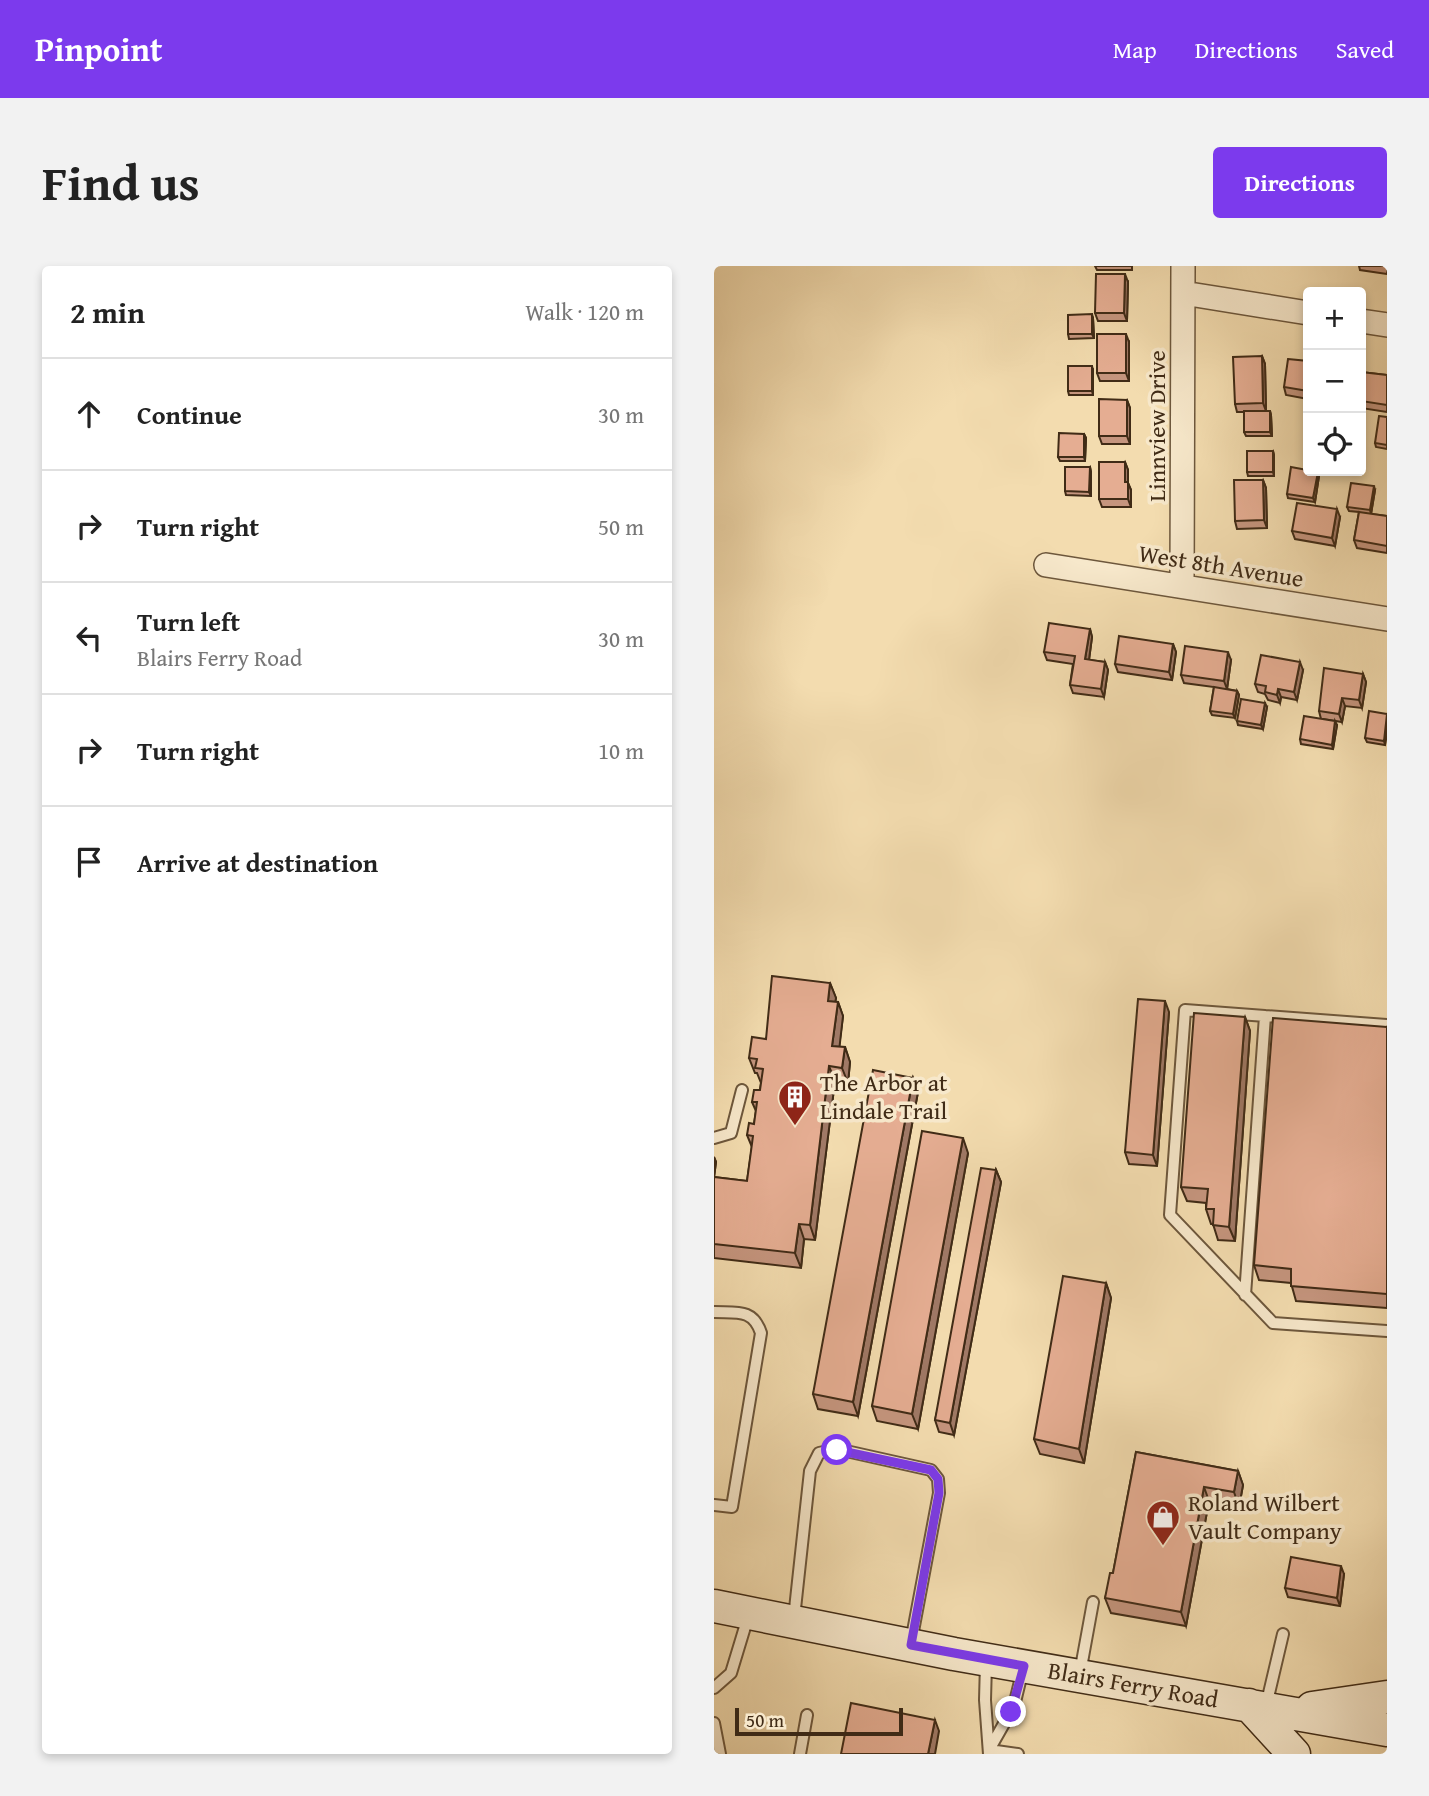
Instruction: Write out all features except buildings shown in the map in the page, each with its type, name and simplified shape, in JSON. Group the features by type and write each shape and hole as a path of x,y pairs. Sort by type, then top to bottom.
{"main road":[{"name":"Blairs Ferry Road","path":"714,1605 986,1659 1387,1730"},
{"path":"1294,1754 1267,1709 1387,1697"}],"street":[{"name":"Linnview Drive","path":"1182,586 1183,266"},
{"path":"1184,293 1303,312"},
{"path":"1366,322 1387,325"},
{"name":"West 8th Avenue","path":"1046,565 1387,619"}],"lane":[{"path":"1387,1025 1185,1010 1170,1215 1273,1323 1387,1331"},
{"path":"1245,1295 1265,1016"},
{"path":"714,1138 731,1133 742,1090"},
{"path":"714,1312 748,1314 757,1320 761,1333 732,1507 714,1505"},
{"path":"794,1622 810,1471 819,1453 837,1450 931,1470 938,1479 939,1493 911,1645"},
{"path":"1080,1676 1093,1602"},
{"path":"714,1688 731,1673 749,1613"},
{"path":"1267,1709 1283,1634"},
{"path":"986,1659 985,1700 989,1752"},
{"path":"989,1752 1014,1706 1024,1666"},
{"path":"800,1754 807,1715"},
{"path":"715,1730 720,1754"},
{"path":"989,1752 1018,1754"}],"place":[{"name":"The Arbor at Lindale Trail","path":"795,1127"},
{"name":"Roland Wilbert Vault Company","path":"1163,1547"}],"route":[{"path":"837,1450 931,1470 938,1479 939,1493 911,1645 1024,1666 1011,1712"}]}
